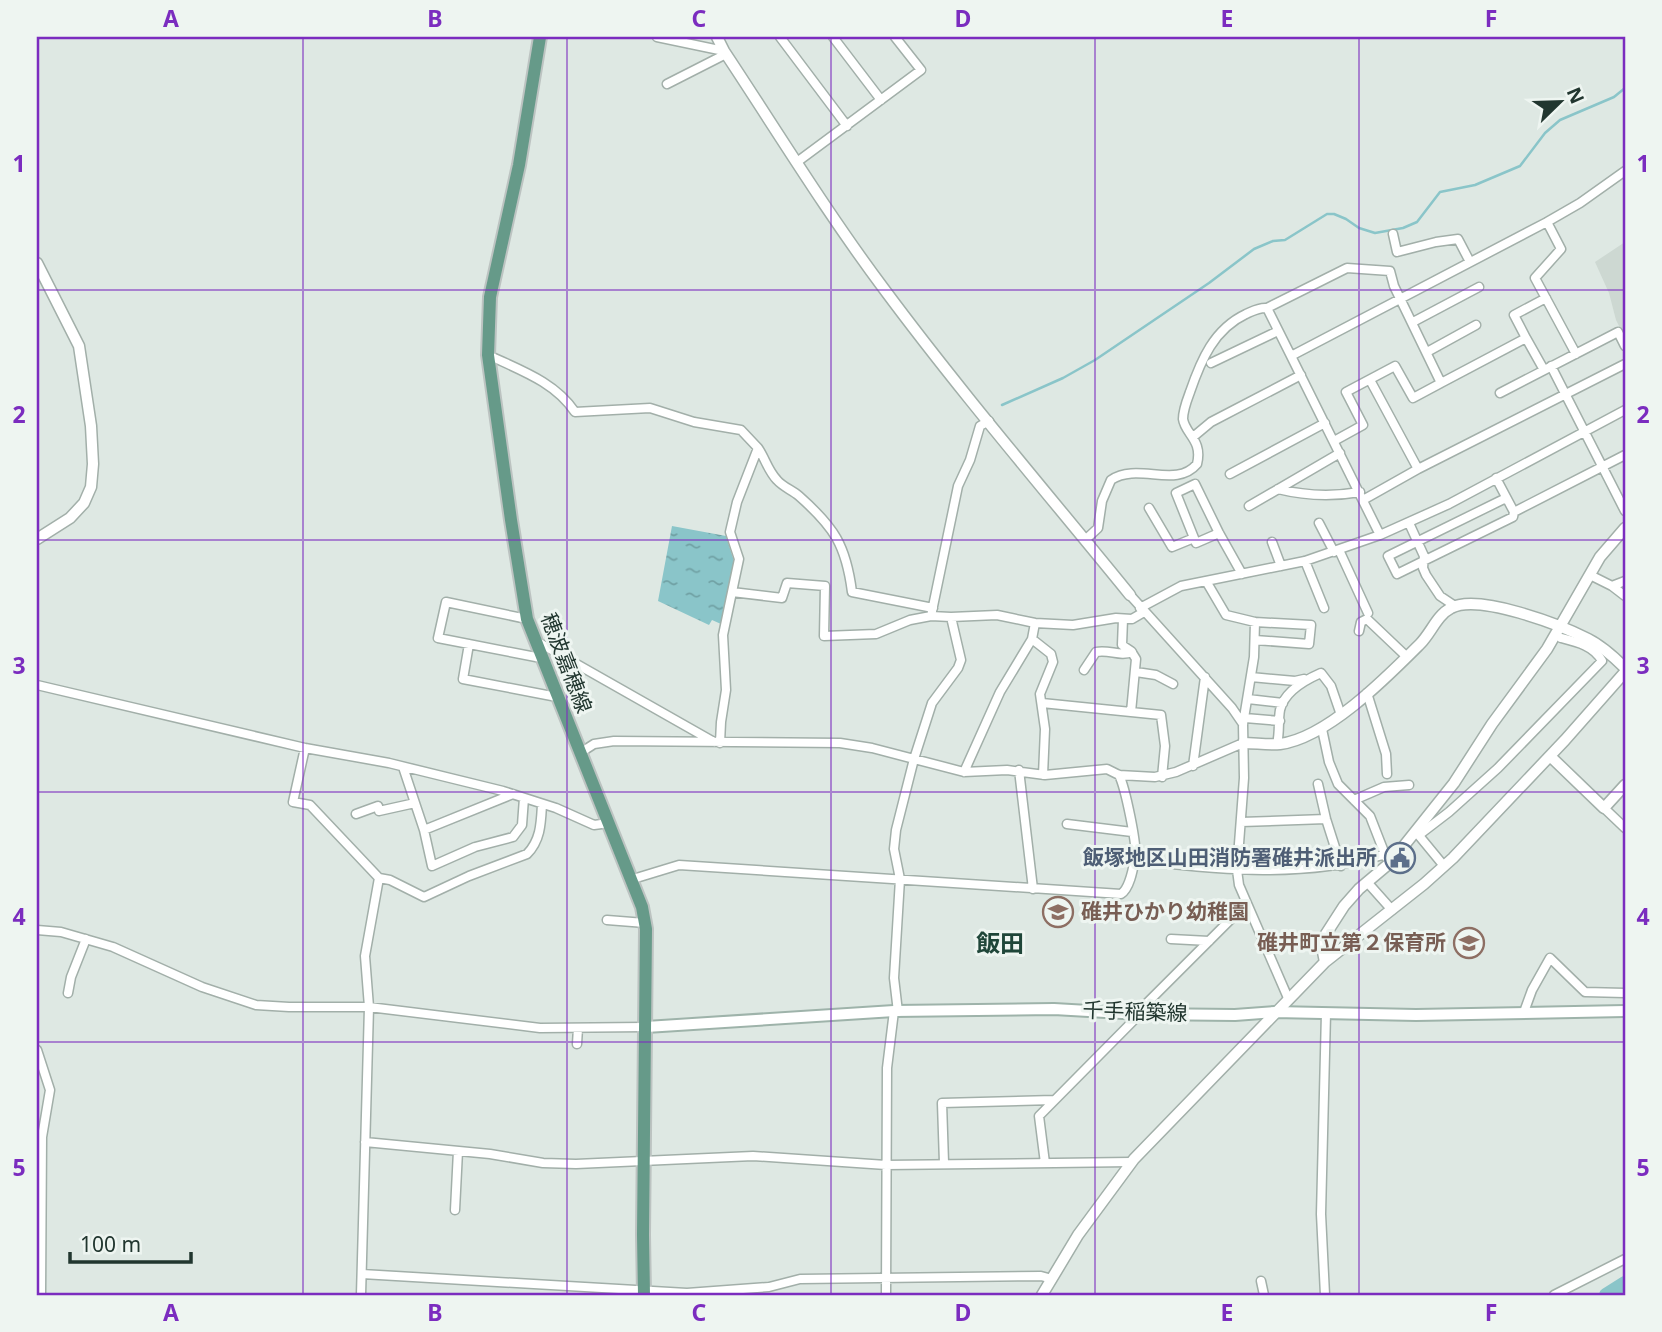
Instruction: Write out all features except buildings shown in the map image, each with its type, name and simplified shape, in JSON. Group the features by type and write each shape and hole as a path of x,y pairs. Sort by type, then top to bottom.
{"main road":[{"name":"穂波嘉穂線","path":"540,37 519,165 490,297 488,355 527,619 633,879 645,923 644,1293"},
{"name":"千手稲築線","path":"646,1027 896,1012 1054,1009 1140,1014 1235,1015 1275,1012 1416,1015 1625,1011"}],"street":[{"path":"657,37 725,53"},
{"path":"717,37 797,162 885,290 1142,610 1244,721 1280,721"},
{"path":"780,37 847,126"},
{"path":"833,37 881,100"},
{"path":"797,162 921,69 895,37"},
{"path":"667,83 725,53"},
{"path":"1291,356 1547,222 1580,203 1625,171"},
{"path":"1547,222 1561,248 1535,278 1576,354"},
{"path":"1393,234 1396,253 1458,239 1470,262"},
{"path":"37,263 79,345 91,426 93,464 91,487 84,503 70,518 37,539"},
{"path":"1085,540 1098,528 1102,501 1111,480 1128,472 1164,476 1182,474 1194,469 1198,458 1193,437 1185,423 1185,407 1200,363 1223,328 1236,319 1266,308 1347,268 1390,271 1441,383"},
{"path":"1413,322 1479,286"},
{"path":"1546,298 1514,315 1526,338 1565,394 1625,511"},
{"path":"1266,308 1380,535"},
{"path":"1427,352 1476,325"},
{"path":"1211,363 1278,331"},
{"path":"1500,393 1618,332 1625,346"},
{"path":"1334,441 1363,425 1346,392 1395,366 1413,398 1526,338"},
{"path":"488,355 545,383 563,397 575,412 650,408 694,422 741,430 758,448 777,480 819,514 835,536 845,555 852,592 951,617 997,615 1035,623 1073,625 1116,618 1132,619 1181,586 1305,561 1380,535 1409,523 1625,410"},
{"path":"1278,489 1304,495 1362,496 1625,363"},
{"path":"1193,437 1211,422 1301,375"},
{"path":"1370,380 1418,469"},
{"path":"932,612 958,486 970,460 980,426 989,421"},
{"path":"1230,474 1325,423"},
{"path":"718,743 726,690 723,635 739,559 730,532 737,502 758,448"},
{"path":"1249,506 1340,453"},
{"path":"1506,498 1388,556 1397,575 1513,517 1514,512 1625,455"},
{"path":"1496,478 1514,512"},
{"path":"1219,533 1196,543 1175,496 1178,492 1195,484 1242,574"},
{"path":"1149,508 1172,547 1194,538"},
{"path":"1319,523 1337,551 1368,613"},
{"path":"1409,523 1424,556 1422,563 1426,575 1435,590 1455,606"},
{"path":"1417,834 1561,633 1607,547 1625,528"},
{"path":"1272,542 1281,566"},
{"path":"1305,561 1324,608"},
{"path":"1590,575 1625,596"},
{"path":"1206,581 1226,615 1255,622 1311,625 1309,644 1255,640"},
{"path":"1612,586 1625,581"},
{"path":"732,592 782,598 787,583 825,586 824,636 877,634 932,612"},
{"path":"527,619 446,602 438,638 541,658"},
{"path":"580,753 604,741 840,743 872,748 964,772 1019,770 1043,775 1107,769 1119,775 1162,777 1243,743 1277,744 1299,739 1322,729 1407,657 1428,637 1447,610 1455,606 1480,604 1526,614 1595,651 1602,661 1498,768 1449,812 1387,858 1344,906 1324,937 1322,947 1325,962"},
{"path":"886,1295 887,1068 896,1012 894,978 900,879 894,849 895,831 932,703 961,660 951,617"},
{"path":"1123,619 1122,645 1132,652 1136,659 1131,712"},
{"path":"1359,631 1361,622 1367,619 1407,657"},
{"path":"1255,622 1244,721 1237,870 1246,905 1288,998"},
{"path":"964,772 1000,692 1032,639 1035,623"},
{"path":"1042,1295 1083,1227 1131,1162 1325,962 1444,866 1550,756 1625,670 1612,655 1587,638 1561,633"},
{"path":"1032,639 1051,654 1053,662 1042,688 1045,729 1043,775"},
{"path":"534,640 718,743"},
{"path":"469,644 463,679 557,697"},
{"path":"1084,670 1096,652 1132,652"},
{"path":"1136,671 1156,675 1173,684"},
{"path":"1251,677 1295,681 1321,673 1331,686 1341,715"},
{"path":"1193,765 1205,677"},
{"path":"1277,744 1283,703 1307,679"},
{"path":"37,685 513,794 594,825 609,822"},
{"path":"1367,693 1386,754 1387,774"},
{"path":"1248,699 1283,703"},
{"path":"1042,703 1161,715 1165,747 1162,777"},
{"path":"1322,729 1338,784 1370,816 1387,858"},
{"path":"305,748 293,802 310,805 379,878 390,880 424,897 527,854 533,849 540,830 542,803"},
{"path":"1550,756 1625,828"},
{"path":"403,767 424,830 432,866 475,847 513,837 522,825 524,798"},
{"path":"1019,770 1033,888"},
{"path":"633,879 679,865 1121,894 1128,888 1136,856 1125,791 1119,775"},
{"path":"1318,784 1325,820 1341,866"},
{"path":"1354,800 1384,787 1409,785"},
{"path":"1604,808 1625,785"},
{"path":"424,830 513,794"},
{"path":"356,814 378,806 379,811 415,803"},
{"path":"1241,822 1325,820"},
{"path":"1068,824 1132,832"},
{"path":"1417,834 1444,866"},
{"path":"1136,856 1142,861 1237,870 1293,871 1387,858"},
{"path":"361,1295 369,1007 365,956 379,878"},
{"path":"1367,882 1392,910"},
{"path":"1045,1163 1039,1116 1246,905"},
{"path":"607,920 645,923"},
{"path":"37,930 61,932 113,947 223,995 256,1005 369,1007 540,1028 646,1027"},
{"path":"68,993 71,977 86,939"},
{"path":"1171,939 1209,941"},
{"path":"1524,1012 1532,990 1550,958 1586,992 1625,993"},
{"path":"1325,1295 1321,1214 1326,1013"},
{"path":"577,1044 578,1028"},
{"path":"37,1050 50,1090 42,1137 41,1295"},
{"path":"944,1163 942,1103 1054,1100"},
{"path":"365,1142 489,1154 543,1163 581,1164 753,1156 886,1165 1131,1162"},
{"path":"455,1210 458,1151"},
{"path":"1554,1295 1625,1258"},
{"path":"362,1274 644,1293 769,1287 800,1279 1041,1276 1052,1279"},
{"path":"1261,1281 1264,1295"}],"shaded area":[{"path":"1625,242 1625,338 1595,262"}],"water":[{"path":"672,526 726,536 734,561 721,624 712,620 709,625 658,601"}],"waterway":[{"path":"1002,405 1063,378 1095,360 1209,283 1254,249 1273,241 1285,240 1327,214 1334,214 1359,228 1375,233 1403,228 1417,222 1440,192 1475,185 1520,166 1545,133 1560,120 1614,97 1625,88"},
{"path":"1606,1295 1625,1283"}],"place":[{"name":"飯塚地区山田消防署碓井派出所","path":"1400,858"},
{"name":"碓井ひかり幼稚園","path":"1058,912"},
{"name":"碓井町立第２保育所","path":"1469,943"}],"district":[{"name":"飯田","path":"1000,944"}]}
